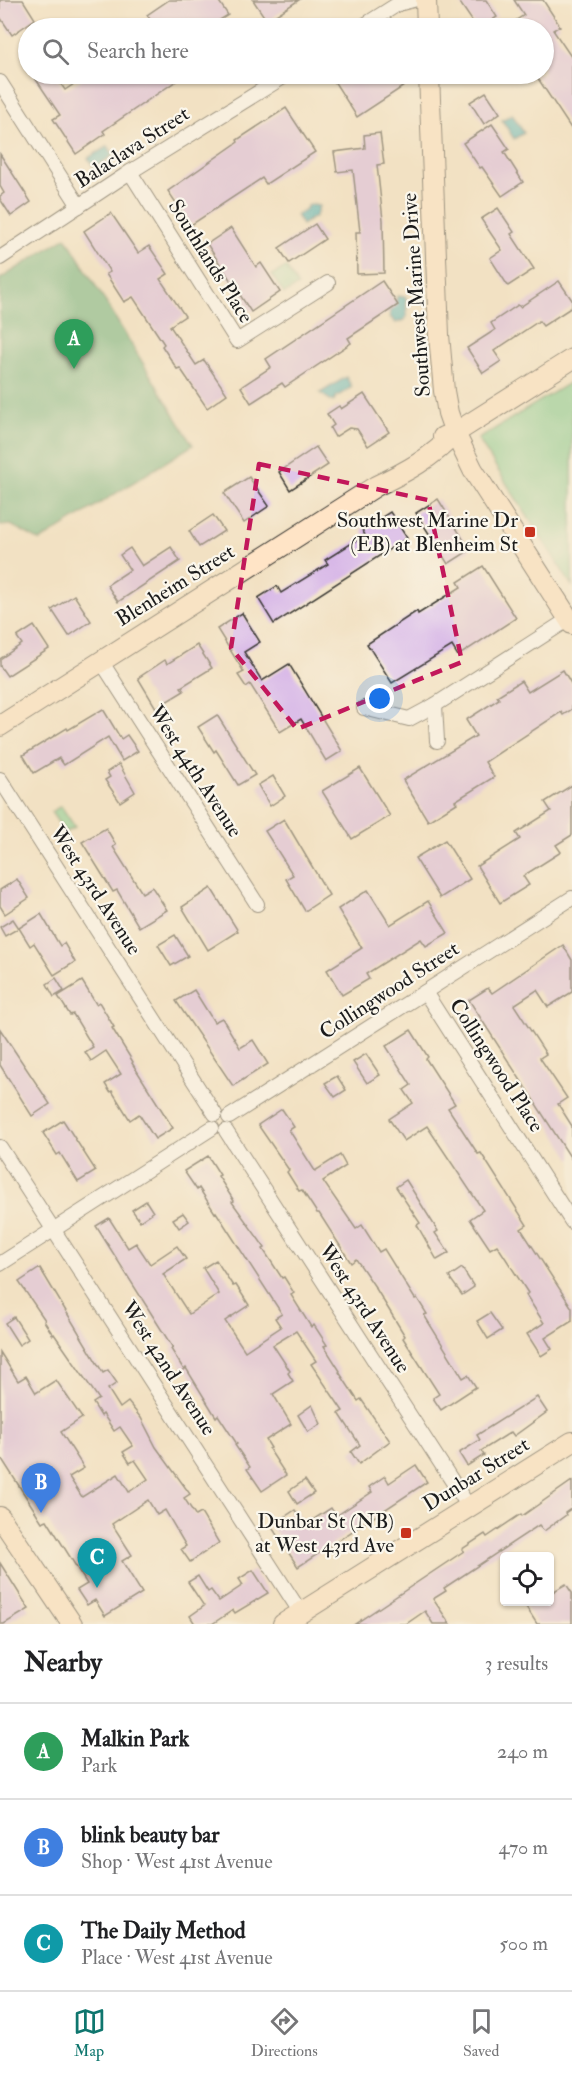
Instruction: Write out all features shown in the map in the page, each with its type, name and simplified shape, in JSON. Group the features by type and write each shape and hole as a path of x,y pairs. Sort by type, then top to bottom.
{"main road":[{"path":"426,0 427,18"},
{"name":"Southwest Marine Drive","path":"429,84 439,335 444,391 455,433 473,470 570,621"},
{"name":"Blenheim Street","path":"0,726 376,486 420,450 436,440 455,433 572,359"},
{"name":"Dunbar Street","path":"283,1624 572,1442"},
{"path":"0,1517 72,1624"}],"street":[{"path":"376,18 398,4 413,0"},
{"path":"0,82 79,206"},
{"name":"Balaclava Street","path":"0,258 130,172 272,84"},
{"name":"Southlands Place","path":"130,172 237,341 328,283"},
{"path":"364,708 410,719 570,621"},
{"name":"West 44th Avenue","path":"100,661 257,904"},
{"path":"435,705 437,741"},
{"name":"West 43rd Avenue","path":"0,779 218,1125 469,1507"},
{"name":"Collingwood Street","path":"218,1125 231,1125 229,1117 572,898"},
{"name":"Collingwood Place","path":"425,992 572,1222"},
{"path":"0,1264 218,1125"},
{"name":"West 42nd Avenue","path":"0,1147 301,1613"}],"highlighted area":[{"path":"259,464 428,500 462,662 297,729 231,648"}],"green space":[{"path":"66,237 193,445 40,541 11,525 0,526 0,279"},
{"path":"286,267 298,286 284,294 272,275"},
{"path":"572,381 572,586 478,439"},
{"path":"61,806 75,827 65,833 51,812"}],"water":[{"path":"512,114 524,133 514,139 502,120"},
{"path":"108,146 114,155 94,168 88,158"},
{"path":"309,204 319,206 316,216 302,225 296,215 305,210"},
{"path":"397,296 406,297 407,314 405,320 396,323 390,317 390,312 395,306"},
{"path":"346,377 352,387 336,397 333,402 320,393"}],"building":[{"path":"0,0 23,0 34,18 18,18 18,31 12,35 0,17"},
{"path":"169,0 218,0 228,15 223,18 149,18 147,15"},
{"path":"253,0 299,0 272,18 265,18"},
{"path":"458,0 486,0 497,17 495,18 470,18"},
{"path":"514,0 543,0 560,26 554,29 554,18 520,18 524,15"},
{"path":"554,31 572,58 572,130 542,84 554,84"},
{"path":"39,84 61,84 65,90 74,84 172,84 103,131 105,134 76,154 53,119 60,115"},
{"path":"336,84 403,84 404,86 357,117"},
{"path":"486,92 500,113 484,124 470,102"},
{"path":"286,108 315,152 266,184 262,178 191,225 168,191 238,142 237,140"},
{"path":"492,124 509,149 504,152 523,182 502,196 463,143"},
{"path":"380,133 384,164 377,165 383,220 384,273 357,274 356,232 360,232 353,170 337,172 334,152 365,148 364,135"},
{"path":"0,154 31,202 11,216 0,199 4,193 0,186"},
{"path":"498,208 514,232 511,234 534,269 508,286 490,258 502,250 481,219"},
{"path":"111,213 138,253 149,246 168,274 160,279 185,316 170,326 196,365 204,360 227,394 207,408 180,368 177,369 162,346 164,344 133,297 124,302 106,274 110,272 84,231"},
{"path":"315,224 325,239 289,263 279,248"},
{"path":"231,228 256,267 261,263 280,292 251,312 207,244"},
{"path":"382,281 398,305 348,338 351,343 285,387 282,383 251,403 241,387 271,367 266,359"},
{"path":"559,281 572,300 572,307 543,326 539,321 494,351 501,361 483,373 467,348 495,330 491,323"},
{"path":"364,394 389,432 368,446 357,429 349,428 335,437 330,428 334,425 327,414 339,406 341,409"},
{"path":"316,447 328,465 290,490 279,472"},
{"path":"249,477 269,506 244,523 224,493"},
{"path":"438,499 470,550 448,564 416,513"},
{"path":"390,512 407,538 274,624 258,598 277,586 281,593 328,564 325,560 365,535 362,530"},
{"path":"213,515 224,531 199,547 189,531"},
{"path":"171,547 180,561 118,602 107,585 130,570 120,555 130,548 142,566"},
{"path":"483,566 516,618 458,656 452,646 392,683 367,644 417,611 418,614 461,587 458,582"},
{"path":"74,595 91,621 69,636 52,610"},
{"path":"242,613 260,642 244,652 262,681 289,664 342,751 326,761 301,719 280,732 250,684 246,687 238,675 244,672 217,629"},
{"path":"34,626 49,649 7,676 0,666 0,659 22,644 17,637"},
{"path":"197,645 212,668 181,687 184,691 156,708 138,678 165,660 167,664"},
{"path":"563,670 572,685 572,709 563,715 561,712 485,762 494,777 428,821 403,780 476,736 466,720 499,699 497,696 521,681 528,692"},
{"path":"103,709 121,739 127,735 138,751 122,761 108,737 64,765 59,758 34,773 23,755"},
{"path":"217,715 255,775 238,785 198,727"},
{"path":"119,764 135,792 120,802 105,780 110,777 107,772"},
{"path":"360,768 390,816 352,839 322,791"},
{"path":"273,776 285,796 270,806 258,785"},
{"path":"572,785 572,835 556,845 561,852 523,876 529,885 500,903 477,866 520,839 516,833 551,811 545,802"},
{"path":"284,819 329,895 305,911 286,879 293,875 265,831"},
{"path":"106,828 116,845 113,847 142,893 152,887 167,910 139,927 117,890 113,892 82,842"},
{"path":"445,840 470,879 440,898 415,858"},
{"path":"17,879 29,898 5,914 0,906 0,890"},
{"path":"211,888 238,931 208,950 182,907"},
{"path":"368,890 390,925 428,901 448,933 426,946 421,939 366,974 369,979 342,995 327,970 362,948 338,909"},
{"path":"41,914 60,946 64,943 75,962 54,975 34,943 30,946 19,928"},
{"path":"13,919 19,928 5,936 0,927"},
{"path":"175,935 188,956 171,966 158,945"},
{"path":"563,945 572,960 572,992 548,1007 537,990 514,1005 546,1054 540,1058 567,1098 558,1104 572,1126 572,1160 469,1000 488,988 492,993"},
{"path":"56,978 64,991 54,997 47,984"},
{"path":"82,981 96,1004 99,1002 132,1063 173,1128 155,1139 139,1114 130,1120 112,1091 110,1092 105,1084 121,1074 106,1051 91,1061 85,1052 93,1047 73,1014 70,1015 58,996"},
{"path":"194,990 214,1022 222,1018 240,1048 253,1040 268,1064 233,1086 176,1001"},
{"path":"0,1029 50,1104 32,1116 0,1065"},
{"path":"411,1030 428,1057 426,1059 455,1104 448,1108 478,1154 481,1153 527,1225 521,1229 572,1308 572,1321 545,1338 552,1349 541,1356 527,1334 544,1323 497,1245 490,1249 470,1219 483,1210 427,1126 404,1141 389,1119 413,1103 404,1090 411,1085 386,1046"},
{"path":"366,1054 380,1075 367,1083 353,1062"},
{"path":"337,1076 346,1090 335,1097 325,1083"},
{"path":"282,1109 294,1127 289,1130 315,1171 340,1155 346,1166 323,1181 356,1229 362,1225 379,1252 384,1249 427,1314 424,1315 463,1378 468,1375 476,1387 441,1410 433,1398 439,1394 403,1338 405,1336 375,1287 356,1259 351,1263 319,1213 302,1190 299,1191 287,1172 289,1170 258,1125"},
{"path":"63,1120 96,1171 78,1182 60,1153 57,1155 43,1133"},
{"path":"208,1156 234,1201 232,1202 265,1248 263,1249 282,1278 284,1277 294,1293 291,1295 311,1327 314,1325 327,1345 324,1346 339,1372 358,1401 361,1399 390,1441 359,1464 351,1452 360,1445 339,1413 343,1411 311,1364 316,1361 296,1331 273,1345 290,1371 288,1373 293,1381 273,1394 291,1424 266,1440 271,1448 269,1449 286,1475 262,1491 247,1469 250,1467 235,1445 237,1444 218,1415 216,1417 186,1368 184,1370 171,1349 173,1348 96,1226 109,1218 128,1248 136,1243 150,1264 177,1246 186,1259 163,1274 189,1314 219,1294 203,1268 216,1260 249,1305 225,1321 245,1351 281,1327 275,1318 282,1314 216,1212 184,1171"},
{"path":"406,1180 438,1231 435,1233 449,1253 437,1260 417,1225 420,1223 396,1187"},
{"path":"146,1201 153,1212 140,1221 132,1210"},
{"path":"183,1213 189,1221 179,1228 173,1219"},
{"path":"40,1268 103,1373 108,1370 117,1383 108,1389 120,1408 128,1402 141,1418 156,1447 190,1494 184,1498 196,1516 201,1513 219,1543 190,1562 181,1549 186,1546 165,1510 157,1515 148,1500 112,1524 132,1555 122,1561 142,1593 105,1616 95,1600 87,1605 77,1590 87,1584 47,1520 42,1522 0,1456 0,1352 18,1381 26,1376 36,1393 56,1380 82,1418 61,1432 84,1468 69,1477 82,1497 118,1474 129,1492 148,1479 135,1460 130,1463 123,1452 133,1446 120,1427 114,1431 103,1414 101,1416 93,1403 99,1399 53,1335 19,1282"},
{"path":"462,1268 474,1287 462,1295 449,1277"},
{"path":"490,1313 502,1330 488,1339 477,1321"},
{"path":"14,1317 28,1339 19,1345 5,1323"},
{"path":"537,1397 547,1412 514,1436 511,1432 481,1451 484,1455 467,1466 459,1453 480,1440 477,1435"},
{"path":"312,1405 321,1424 308,1432 298,1415"},
{"path":"416,1465 427,1482 298,1567 271,1526 295,1510 305,1525 331,1508 336,1516 372,1492 369,1487 385,1476 389,1483"},
{"path":"305,1480 314,1493 297,1504 289,1491"},
{"path":"572,1481 572,1508 565,1513 566,1515 544,1531 539,1525 444,1588 446,1591 433,1599 450,1624 433,1624 425,1611 406,1624 355,1624 464,1551 462,1549 485,1534 487,1537 521,1514 522,1516"},
{"path":"0,1563 29,1609 4,1624 0,1624"},
{"path":"253,1570 268,1593 235,1613 233,1610 212,1624 195,1624 190,1616 204,1606 188,1582 198,1576 208,1592 211,1590 219,1601 243,1585 239,1579"},
{"path":"566,1584 572,1593 572,1624 537,1624 526,1606 554,1606 554,1591"}],"place":[{"name":"Malkin Park","path":"74,369"},
{"name":"Southwest Marine Dr (EB) at Blenheim St","path":"530,532"},
{"name":"blink beauty bar","path":"41,1513"},
{"name":"Dunbar St (NB) at West 43rd Ave","path":"406,1533"},
{"name":"The Daily Method","path":"97,1588"}]}
